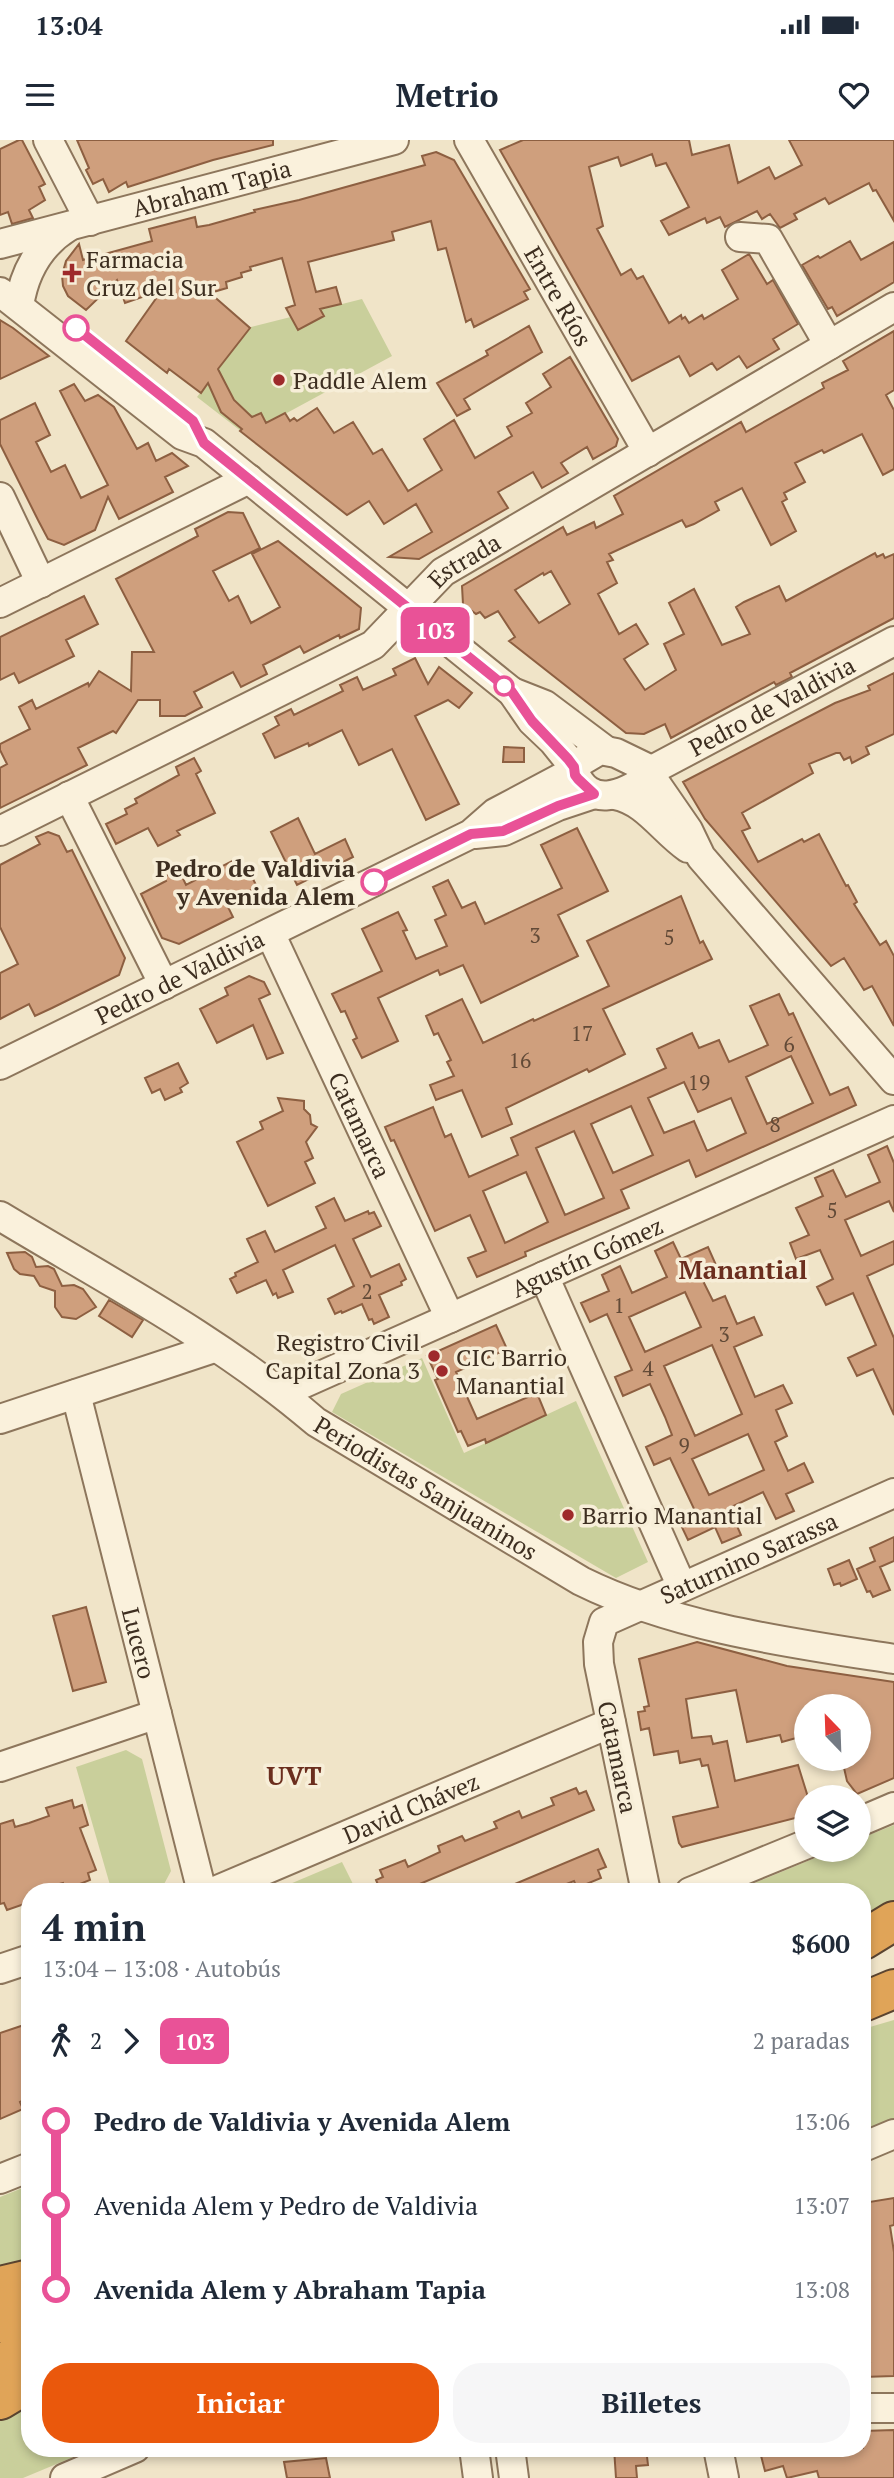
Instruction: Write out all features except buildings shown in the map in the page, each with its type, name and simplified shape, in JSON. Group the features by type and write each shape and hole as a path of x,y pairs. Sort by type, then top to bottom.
{"highway":[{"path":"871,1935 894,1921"},
{"path":"871,1959 894,1949"},
{"path":"871,1999 894,1989"},
{"path":"871,2013 894,2006"},
{"path":"0,2286 21,2281"},
{"path":"0,2323 21,2315"},
{"path":"0,2363 21,2355"},
{"path":"0,2400 21,2387"}],"street":[{"path":"48,140 80,223"},
{"name":"Abraham Tapia","path":"0,244 394,140"},
{"name":"Entre Ríos","path":"469,140 648,452"},
{"name":"Abraham Tapia","path":"10,289 28,271 43,248 80,223"},
{"path":"740,237 768,239 829,345"},
{"path":"10,289 193,421 204,443 512,692 532,721 553,741 574,769 578,779 605,794 637,802 675,839 701,857 894,1080"},
{"name":"Estrada","path":"0,831 373,645 443,572 894,307"},
{"path":"0,603 249,479"},
{"path":"0,497 41,583"},
{"name":"Pedro de Valdivia","path":"471,834 503,831 558,806 605,794 647,779 650,773 894,641"},
{"path":"512,692 545,705 605,750 626,758 650,773 688,830 701,857"},
{"name":"Pedro de Valdivia","path":"0,1065 471,834 495,813 574,769 592,753 605,750"},
{"path":"69,796 163,985"},
{"name":"Catamarca","path":"270,933 450,1318"},
{"name":"Agustín Gómez","path":"282,1393 894,1120"},
{"name":"Periodistas Sanjuaninos","path":"0,1216 214,1348 282,1393 316,1422 582,1581 639,1606 772,1639 894,1659"},
{"path":"544,1276 682,1587"},
{"path":"0,1419 214,1348"},
{"name":"Lucero","path":"76,1394 200,1883"},
{"name":"Saturnino Sarassa","path":"604,1622 894,1493"},
{"name":"Catamarca","path":"604,1622 598,1653 644,1883"},
{"path":"0,1767 157,1714"},
{"name":"David Chávez","path":"234,1883 611,1723"},
{"path":"871,1817 894,1807"},
{"path":"711,1883 794,1848"},
{"path":"0,1969 21,1962"},
{"path":"871,2144 894,2134"},
{"path":"0,2179 21,2171"},
{"path":"871,2409 894,2408"},
{"path":"65,2478 114,2457"},
{"path":"475,2457 478,2478"},
{"path":"511,2457 514,2478"},
{"path":"720,2457 724,2478"}],"green space":[{"name":"Paddle Alem","path":"362,299 392,356 246,435 197,397 251,327"},
{"name":"Barrio Manantial","path":"422,1358 464,1453 576,1401 648,1562 616,1578 332,1412 341,1394"},
{"path":"126,1750 142,1759 171,1871 165,1883 109,1883 76,1767"},
{"path":"894,1825 894,1907 871,1920 871,1883 755,1883 805,1862 871,1862 871,1834"},
{"path":"342,1862 352,1883 292,1883"},
{"path":"894,2020 894,2119 871,2129 871,2027"},
{"path":"21,2189 21,2267 0,2272 0,2197"},
{"path":"21,2402 21,2457 73,2457 23,2478 0,2478 0,2415"}],"bus line":[{"name":"103","path":"76,328 193,421 204,443 512,692 532,721 568,759 578,779 594,794 558,806 503,831 471,834 374,882"}],"place":[{"name":"Farmacia Cruz del Sur","path":"72,273"},
{"name":"Paddle Alem","path":"279,380"},
{"name":"Pedro de Valdivia y Avenida Alem","path":"374,882"},
{"name":"Registro Civil Capital Zona 3","path":"434,1356"},
{"name":"CIC Barrio Manantial","path":"442,1371"},
{"name":"Barrio Manantial","path":"568,1515"}],"district":[{"name":"Manantial","path":"743,1269"},
{"name":"UVT","path":"294,1775"}]}
